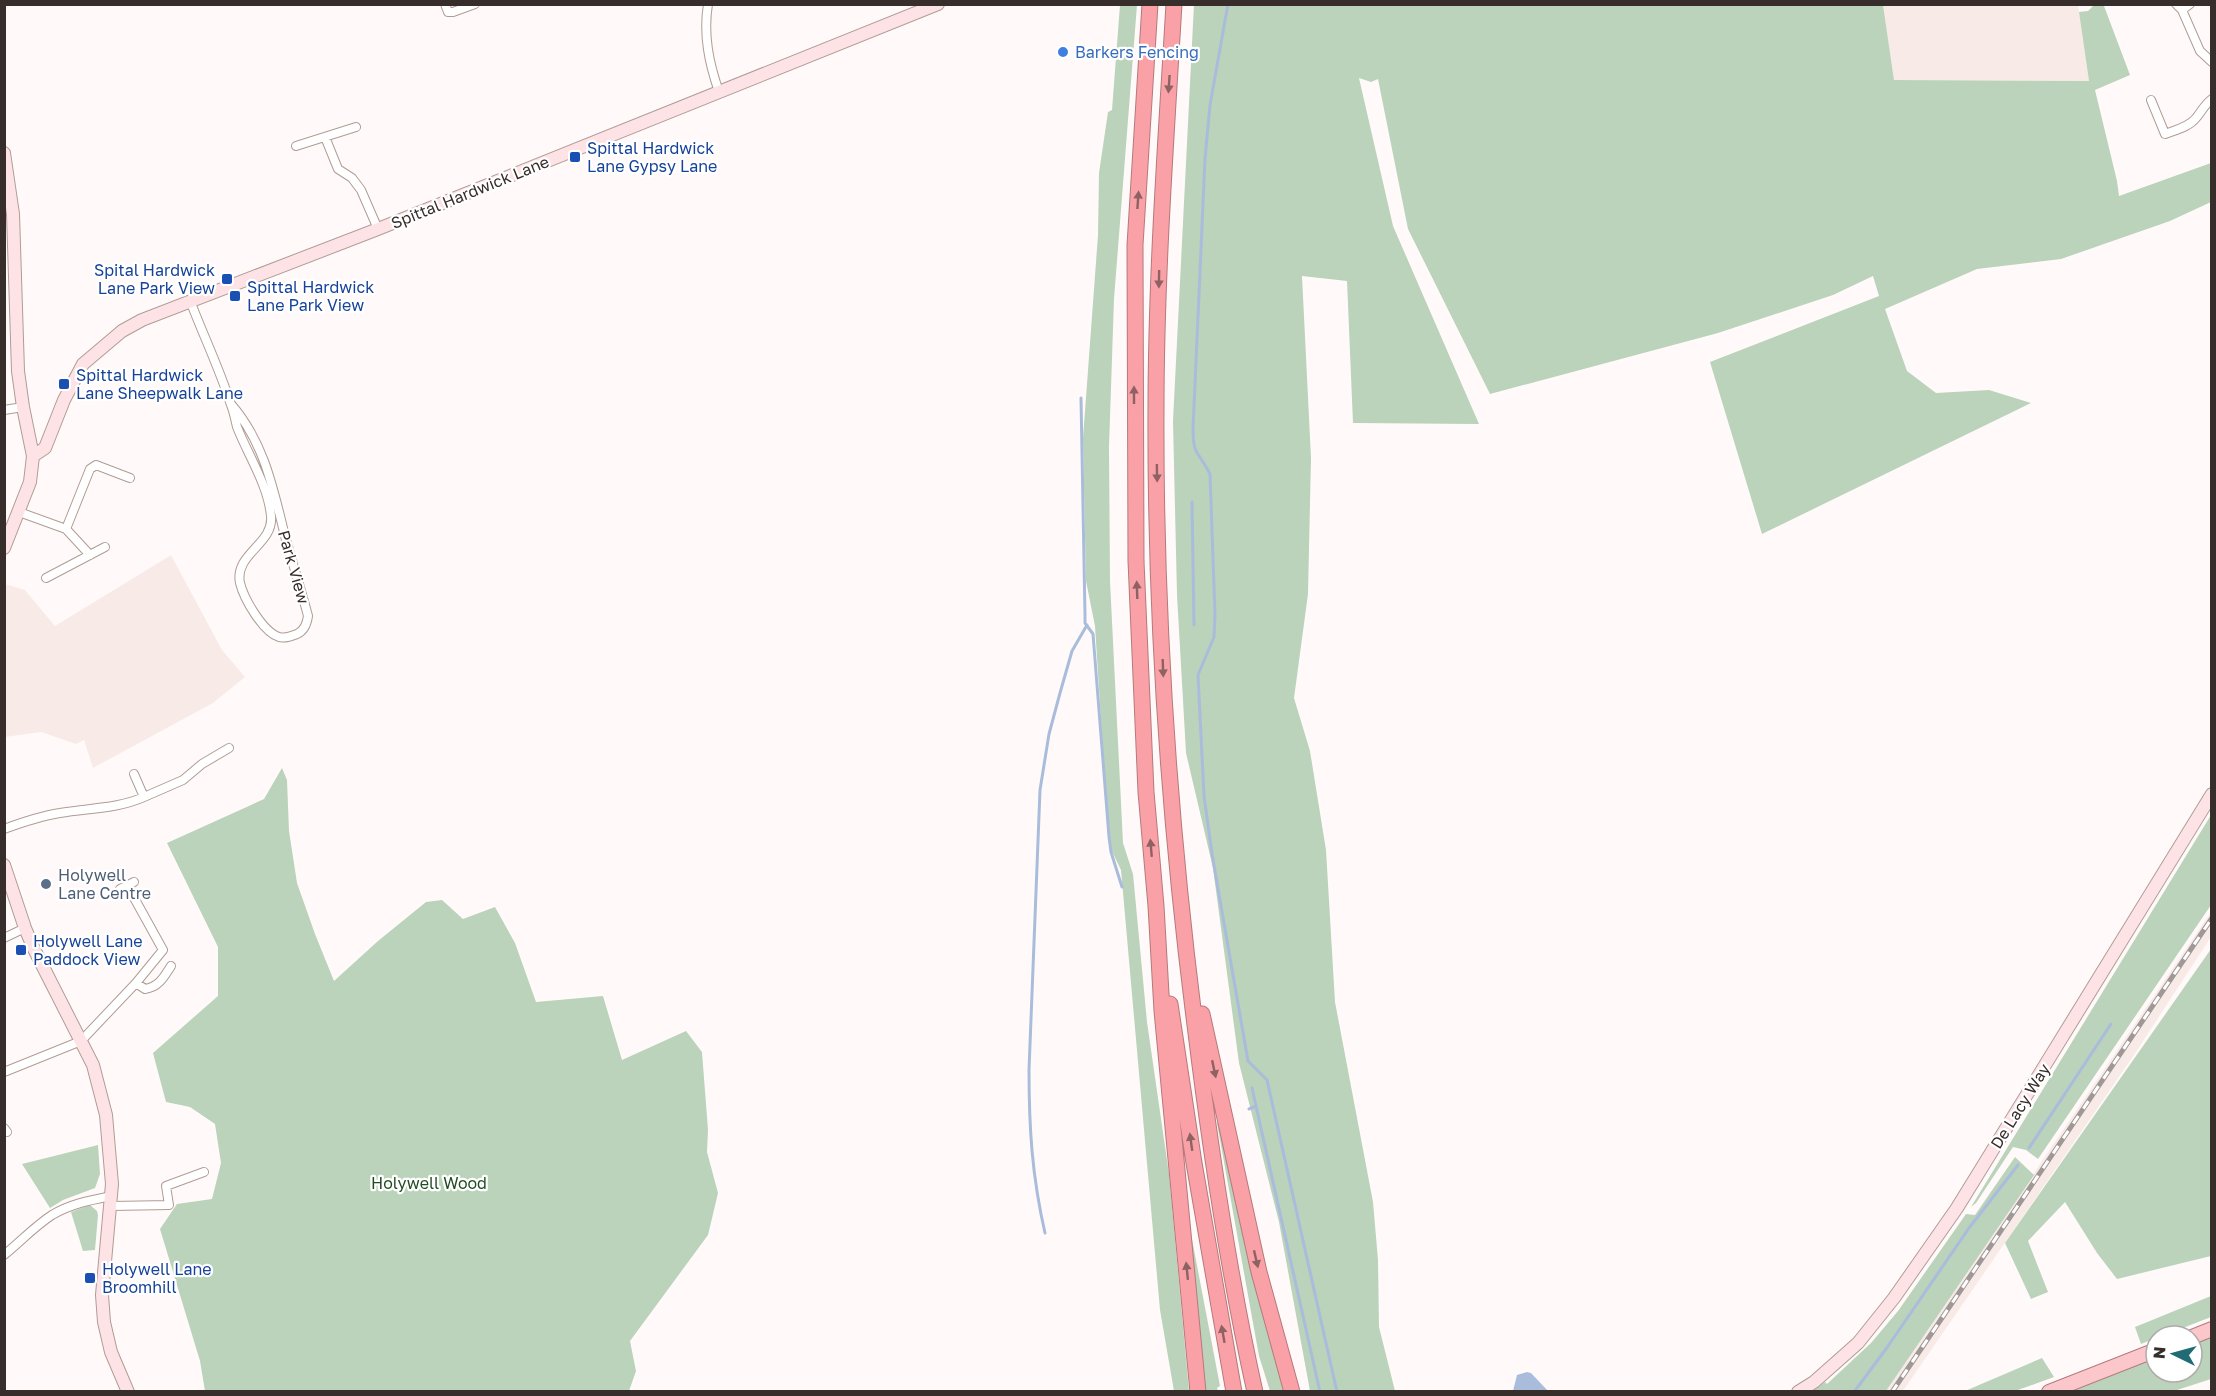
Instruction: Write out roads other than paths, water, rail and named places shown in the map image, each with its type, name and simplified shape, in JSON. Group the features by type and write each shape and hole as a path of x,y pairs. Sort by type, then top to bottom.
{"highway":[{"path":"1150,4 1135,245 1134,406 1140,685 1162,1011 1198,1392"},
{"path":"1174,4 1160,223 1156,410 1158,567 1164,691 1180,909 1207,1124 1230,1264 1256,1392"},
{"path":"1156,906 1194,1163 1234,1392"},
{"path":"1180,909 1256,1261 1292,1392"}],"main road":[{"path":"2049,1392 2144,1355"}],"street":[{"path":"445,4 448,12 475,4"},
{"path":"708,4 707,47 719,92"},
{"name":"Spittal Hardwick Lane","path":"32,450 45,448 64,400 83,364 122,331 142,320 378,229 938,4"},
{"path":"2190,4 2179,7 2200,51 2211,62"},
{"path":"2151,100 2165,134 2195,120 2204,105 2211,99"},
{"path":"296,146 356,127"},
{"path":"325,137 338,169 352,178 361,190 378,229"},
{"path":"4,153 9,214 10,302 23,407 32,450 30,482 4,548"},
{"name":"Park View","path":"191,303 267,497 272,517 270,531 247,557 240,575 240,582 247,601 266,628 279,637 290,637 301,632 307,623 308,616 259,445 245,420 231,404"},
{"path":"4,410 23,407"},
{"path":"66,529 90,469 96,465 130,478"},
{"path":"19,512 66,529 90,555"},
{"path":"46,578 105,547"},
{"path":"4,829 29,819 127,804 183,780 202,764 229,748"},
{"path":"134,774 144,796"},
{"name":"De Lacy Way","path":"1798,1392 1814,1382 1858,1343 1894,1298 1957,1208 2211,794"},
{"path":"4,865 33,950 93,1065 106,1115 111,1155 111,1201 102,1295 104,1322 111,1352 128,1392"},
{"path":"4,1072 81,1041 136,983 163,950 127,885"},
{"path":"4,938 25,928"},
{"path":"136,983 145,989 152,988 162,981 171,966"},
{"path":"4,1255 50,1217 76,1204 111,1201 169,1205 166,1186 204,1172"}],"water":[{"path":"1531,1373 1548,1391 1513,1391 1517,1375"}],"waterway":[{"path":"1228,4 1210,105 1205,159 1193,429 1195,449 1210,474 1215,615 1214,637 1198,675 1204,796 1248,1061 1267,1080 1337,1392"},
{"path":"1081,398 1085,623 1093,634 1109,837 1111,852 1122,887"},
{"path":"1192,502 1194,625"},
{"path":"1045,1233 1034,1172 1029,1091 1040,790 1049,734 1060,693 1072,651 1087,625"},
{"path":"2029,1148 2111,1024"},
{"path":"1252,1088 1320,1392"},
{"path":"1249,1109 1256,1106"},
{"path":"1854,1392 1969,1228 2018,1165"}],"railway":[{"path":"1892,1392 2212,918"}],"place":[{"name":"Barkers Fencing","path":"1063,52"},
{"name":"Spittal Hardwick Lane Gypsy Lane","path":"575,157"},
{"name":"Spital Hardwick Lane Park View","path":"227,279"},
{"name":"Spittal Hardwick Lane Park View","path":"235,296"},
{"name":"Spittal Hardwick Lane Sheepwalk Lane","path":"64,384"},
{"name":"Holywell Lane Centre","path":"46,884"},
{"name":"Holywell Lane Paddock View","path":"21,950"},
{"name":"Holywell Lane Broomhill","path":"90,1278"}],"park label":[{"name":"Holywell Wood","path":"429,1183"}]}
